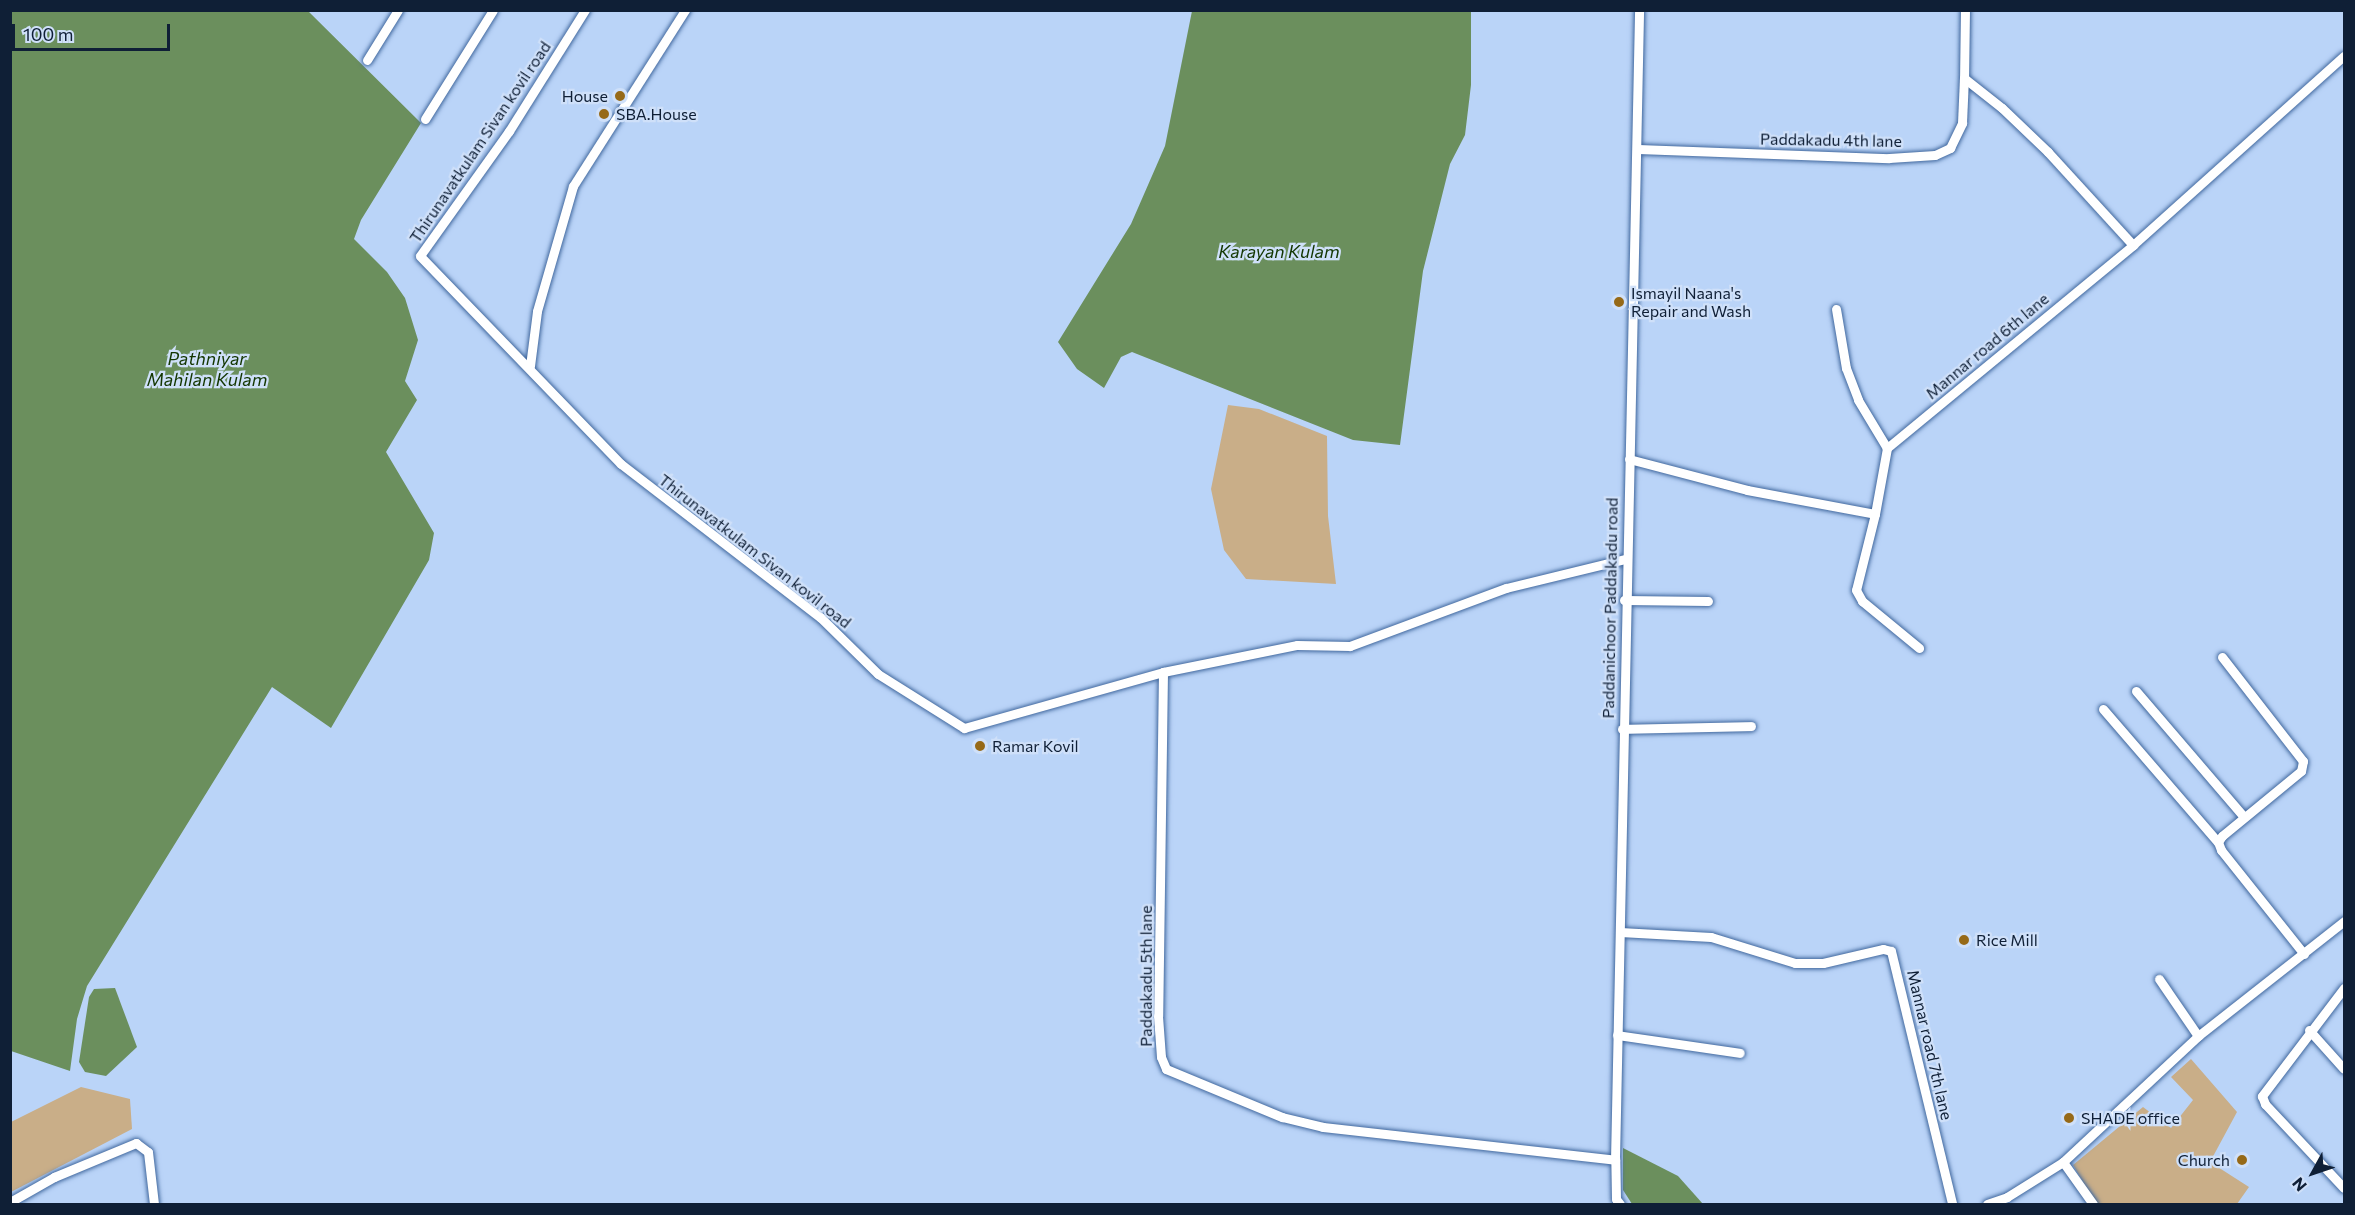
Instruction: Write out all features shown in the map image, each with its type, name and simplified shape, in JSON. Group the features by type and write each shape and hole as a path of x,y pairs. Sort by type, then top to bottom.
{"street":[{"path":"367,60 398,10"},
{"path":"425,119 493,10"},
{"name":"Thirunavatkulam Sivan kovil road","path":"585,10 509,131 420,256 530,366 621,464 820,618 878,674 964,728 1163,672 1297,645 1350,646 1506,588 1625,559"},
{"path":"530,366 537,311 573,186 685,10"},
{"name":"Paddanichoor Paddakadu road","path":"1620,1204 1616,1199 1615,1160 1624,600 1638,149 1639,10"},
{"name":"Paddakadu 4th lane","path":"1638,149 1888,158 1935,155 1950,148 1962,123 1965,10"},
{"name":"Mannar road 6th lane","path":"1887,448 2133,245 2344,56"},
{"path":"1964,78 2048,152 2133,245"},
{"path":"1836,309 1846,368 1858,400 1887,448 1875,513 1856,590 1862,602 1919,648"},
{"path":"1629,459 1747,490 1875,513"},
{"path":"1624,600 1708,601"},
{"path":"2218,842 2244,817 2301,771 2303,760 2222,657"},
{"name":"Paddakadu 5th lane","path":"1163,672 1158,1016 1161,1057 1166,1069 1282,1118 1323,1126 1615,1160"},
{"path":"2136,691 2244,817"},
{"path":"2103,710 2218,842 2221,850 2304,954"},
{"path":"1622,729 1751,726"},
{"path":"1987,1204 2010,1201 2063,1162 2198,1036 2343,926"},
{"name":"Mannar road 7th lane","path":"1620,932 1710,937 1810,964 1883,949 1891,951 1952,1204"},
{"path":"2159,979 2198,1036"},
{"path":"2344,988 2309,1030 2262,1096 2265,1104 2344,1188"},
{"path":"2309,1030 2344,1069"},
{"path":"1617,1035 1740,1053"},
{"path":"10,1202 54,1177 136,1143 148,1152 154,1204"},
{"path":"2063,1162 2093,1204"}],"shaded area":[{"path":"1228,405 1259,409 1327,436 1328,516 1336,584 1246,579 1224,550 1211,489"},
{"path":"2191,1059 2237,1112 2210,1162 2249,1187 2237,1204 2096,1204 2073,1165 2143,1107 2171,1128 2193,1100 2171,1077"},
{"path":"81,1087 130,1099 132,1129 11,1192 11,1122"}],"water":[{"name":"Pathniyar Mahilan Kulam","path":"10,11 308,11 421,123 361,220 354,239 387,272 405,298 418,340 405,381 417,400 386,452 434,533 429,560 331,728 272,687 87,986 77,1019 70,1071 11,1051"},
{"name":"Karayan Kulam","path":"1192,11 1471,11 1471,85 1465,135 1450,164 1423,271 1400,445 1353,440 1132,352 1121,357 1104,388 1077,369 1058,342 1131,224 1165,146"},
{"path":"115,988 137,1047 106,1076 85,1072 79,1062 89,997 94,989"},
{"path":"1623,1148 1678,1176 1703,1204 1632,1204 1623,1190"}],"place":[{"name":"House","path":"620,96"},
{"name":"SBA.House","path":"604,114"},
{"name":"Ismayil Naana's Repair and Wash","path":"1619,302"},
{"name":"Ramar Kovil","path":"980,746"},
{"name":"Rice Mill","path":"1964,940"},
{"name":"SHADE office","path":"2069,1118"},
{"name":"Church","path":"2242,1160"}]}
